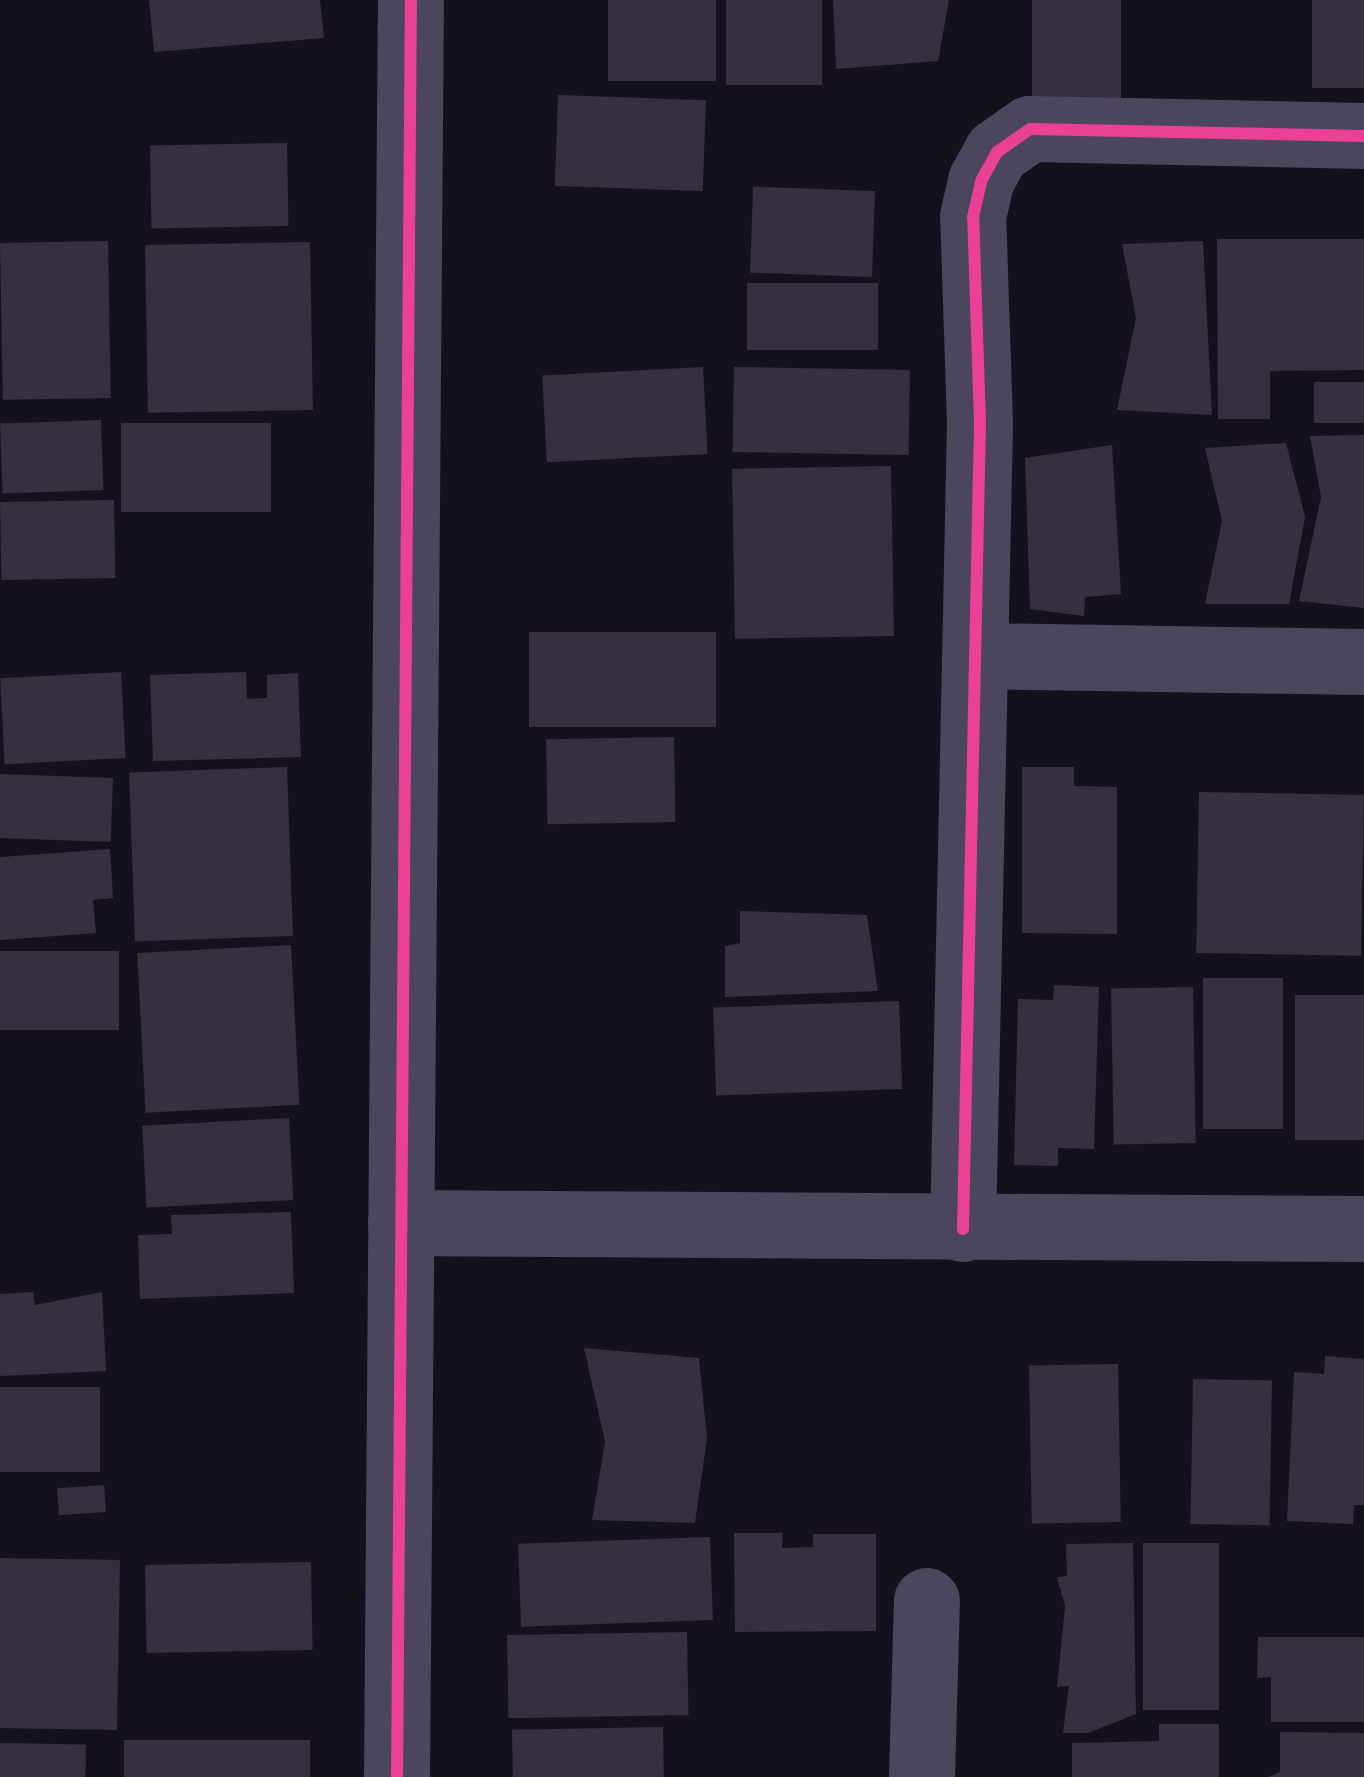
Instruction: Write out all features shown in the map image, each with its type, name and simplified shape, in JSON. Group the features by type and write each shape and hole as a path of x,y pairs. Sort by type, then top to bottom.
{"street":[{"path":"397,1777 411,0"},
{"path":"963,1229 976,656 973,217 997,152 1030,129 1083,126 1364,136"},
{"path":"976,656 1364,662"},
{"path":"401,1223 1364,1229"},
{"path":"922,1777 927,1601"}],"building":[{"path":"149,0 320,0 324,38 154,52"},
{"path":"608,0 716,0 716,81 608,81"},
{"path":"726,0 822,0 822,85 726,85"},
{"path":"833,0 949,0 938,61 836,69"},
{"path":"1032,0 1121,0 1121,98 1032,98"},
{"path":"1312,0 1364,0 1364,88 1312,88"},
{"path":"558,95 706,100 703,191 555,186"},
{"path":"287,143 288,226 151,228 150,145"},
{"path":"753,187 875,191 872,277 750,273"},
{"path":"1217,239 1364,239 1364,370 1270,371 1270,419 1218,419"},
{"path":"108,241 111,398 3,400 0,243"},
{"path":"1203,241 1212,415 1117,410 1136,318 1122,244"},
{"path":"310,242 313,410 148,413 145,245"},
{"path":"747,283 878,283 878,350 747,350"},
{"path":"703,367 708,454 547,462 542,375"},
{"path":"734,367 910,370 908,455 733,452"},
{"path":"1314,382 1364,382 1364,423 1314,423"},
{"path":"101,420 103,490 3,493 0,424"},
{"path":"121,423 271,423 271,512 121,512"},
{"path":"1364,435 1364,608 1299,601 1321,497 1310,436"},
{"path":"1286,443 1305,517 1289,604 1205,604 1222,521 1205,448"},
{"path":"1112,445 1121,594 1085,597 1084,616 1030,609 1025,458"},
{"path":"891,466 894,636 735,639 732,469"},
{"path":"114,500 115,578 1,580 0,502"},
{"path":"529,632 716,632 716,727 529,727"},
{"path":"121,672 126,758 5,764 0,678"},
{"path":"246,672 247,699 267,698 267,675 298,673 301,757 153,761 150,675"},
{"path":"674,737 675,822 548,824 546,739"},
{"path":"287,767 293,936 135,941 129,773"},
{"path":"1022,767 1074,767 1074,786 1117,787 1117,934 1022,933"},
{"path":"0,774 113,778 111,842 0,838"},
{"path":"1199,792 1364,795 1361,956 1196,953"},
{"path":"110,849 113,898 93,900 96,933 0,940 0,857"},
{"path":"740,911 867,915 878,991 725,997 725,946 740,943"},
{"path":"291,945 299,1105 146,1113 137,953"},
{"path":"0,951 119,951 119,1030 0,1030"},
{"path":"1203,978 1283,978 1283,1129 1203,1129"},
{"path":"1054,985 1099,987 1094,1149 1058,1148 1058,1166 1014,1165 1018,999 1053,1000"},
{"path":"1193,987 1196,1143 1114,1144 1111,988"},
{"path":"1295,995 1364,995 1364,1140 1295,1140"},
{"path":"899,1001 902,1089 716,1095 713,1007"},
{"path":"289,1118 293,1200 146,1208 142,1126"},
{"path":"291,1212 294,1293 140,1299 138,1235 172,1234 171,1215"},
{"path":"33,1292 35,1305 102,1292 106,1371 0,1376 0,1294"},
{"path":"584,1348 699,1358 707,1438 695,1523 592,1520 605,1442"},
{"path":"1325,1356 1364,1359 1364,1505 1354,1505 1353,1524 1287,1521 1294,1372 1324,1374"},
{"path":"1118,1364 1121,1522 1032,1524 1029,1366"},
{"path":"1193,1379 1272,1380 1269,1525 1190,1524"},
{"path":"0,1387 100,1387 100,1472 0,1472"},
{"path":"104,1485 106,1512 59,1515 57,1488"},
{"path":"734,1533 783,1533 782,1548 813,1547 813,1534 876,1534 876,1631 735,1632"},
{"path":"710,1537 713,1620 521,1627 518,1544"},
{"path":"1133,1543 1136,1714 1088,1733 1063,1733 1069,1686 1057,1687 1065,1606 1057,1577 1067,1576 1066,1544"},
{"path":"1143,1543 1219,1543 1219,1710 1143,1710"},
{"path":"0,1558 120,1560 117,1730 0,1728"},
{"path":"311,1562 313,1650 147,1653 145,1565"},
{"path":"687,1632 688,1715 508,1718 507,1635"},
{"path":"1258,1637 1364,1637 1364,1722 1271,1722 1271,1677 1257,1678"},
{"path":"1159,1724 1219,1724 1219,1777 1072,1777 1072,1743 1159,1741"},
{"path":"663,1727 664,1777 513,1777 512,1730"},
{"path":"1280,1732 1364,1733 1364,1777 1268,1777 1280,1772"},
{"path":"124,1740 310,1740 310,1777 124,1777"},
{"path":"0,1743 86,1745 85,1777 0,1777"}],"cycle path":[{"path":"397,1777 411,0"},
{"path":"963,1229 980,423 973,217 981,181 997,152 1030,129 1364,136"}]}
